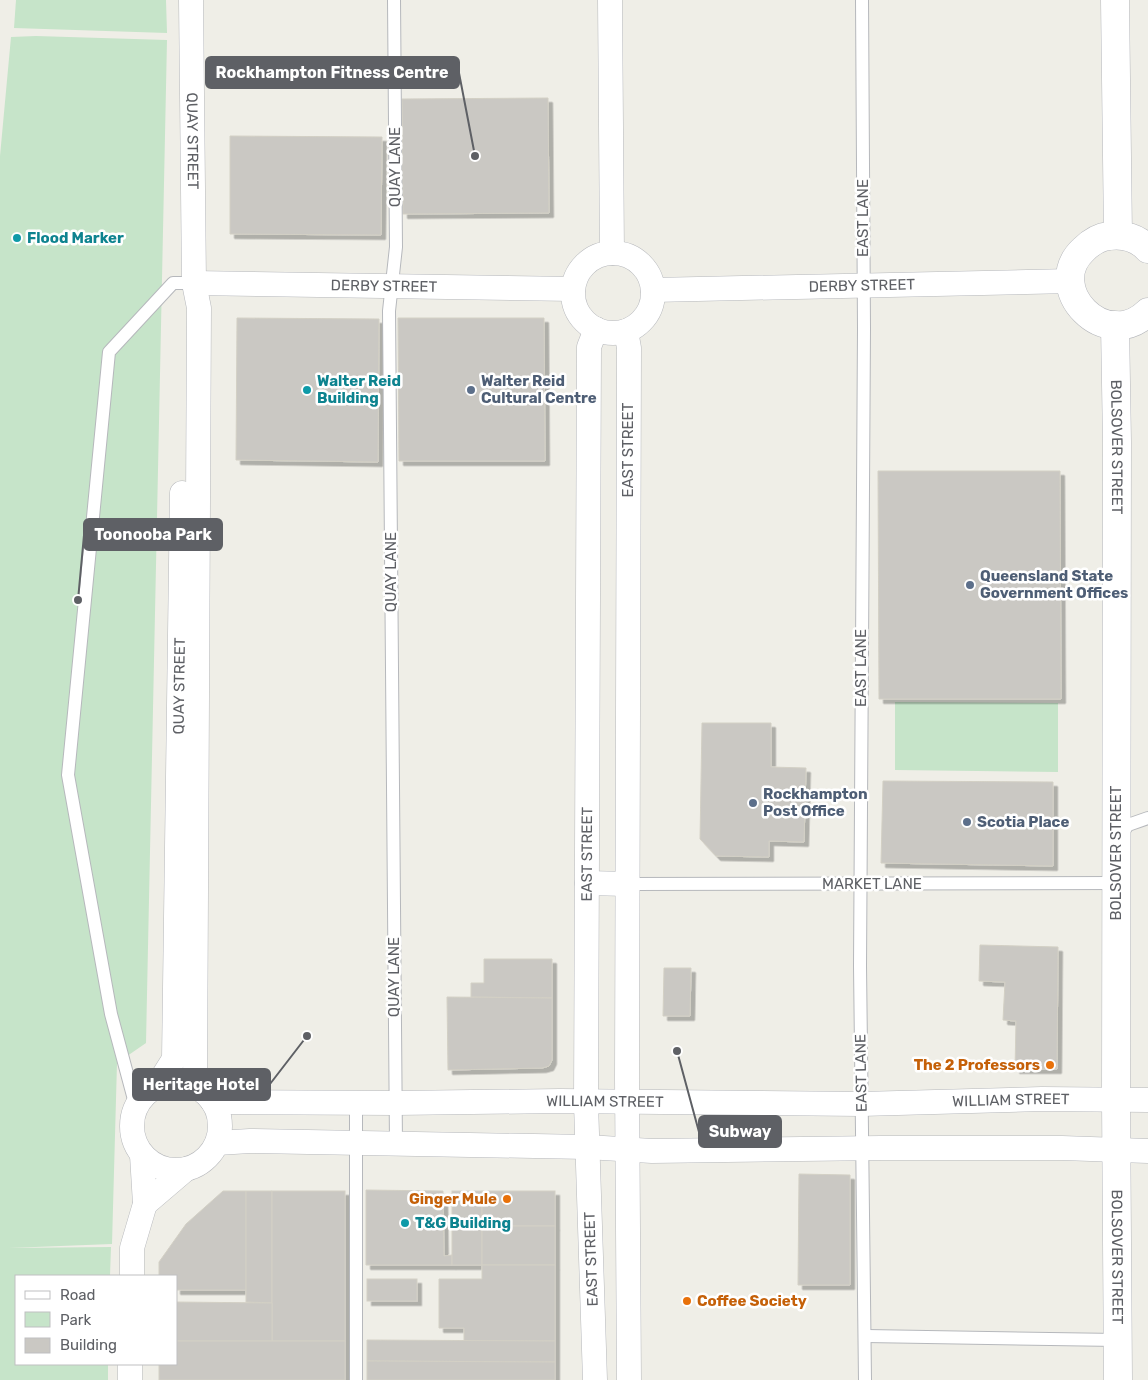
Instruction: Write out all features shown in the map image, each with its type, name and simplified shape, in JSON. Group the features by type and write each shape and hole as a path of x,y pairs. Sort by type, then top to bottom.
{"main road":[{"path":"1116,0 1118,235"},
{"path":"1148,249 1144,244 1132,238 1118,235 1104,236 1090,243 1080,253 1073,266 1071,280 1073,294 1080,307 1090,317 1102,323 1115,325 1131,323 1148,312"},
{"name":"BOLSOVER STREET","path":"1115,325 1117,442 1116,1150 1118,1380"}],"street":[{"name":"QUAY STREET","path":"191,0 194,284 199,308 194,1087"},
{"path":"610,0 612,253"},
{"path":"612,253 624,254 640,263 650,279 653,290 649,311 643,319 626,331 606,332 596,329 578,313 573,289 576,278 586,264 600,254 612,253"},
{"name":"DERBY STREET","path":"653,290 1071,280"},
{"name":"QUAY STREET","path":"136,1107 141,1098 157,1086 174,1059 185,308 194,284"},
{"name":"DERBY STREET","path":"194,284 573,289"},
{"name":"EAST STREET","path":"595,1380 586,1102 589,346 596,329"},
{"name":"EAST STREET","path":"626,331 629,348 627,884 629,1380"},
{"path":"587,883 627,884"},
{"path":"145,1204 186,1170 205,1160 217,1143 220,1133 218,1112 208,1096 187,1084 172,1082 157,1086"},
{"name":"WILLIAM STREET","path":"213,1102 356,1102 396,1104 560,1101 861,1104 1042,1099 1148,1100"},
{"path":"136,1107 131,1127 136,1146 142,1155 162,1168 186,1170"},
{"path":"217,1143 241,1141 587,1147 627,1150 1062,1148 1148,1151"},
{"path":"132,1275 132,1248 145,1204 142,1155"},
{"path":"130,1365 130,1380"}],"lane":[{"name":"QUAY LANE","path":"394,0 396,247 389,321 396,1144"},
{"name":"EAST LANE","path":"862,0 863,285 860,884 861,1149 866,1336 865,1380"},
{"path":"136,1107 111,1014 68,774 109,352 173,283 194,284"},
{"path":"1116,848 1122,833 1128,825 1148,818"},
{"name":"MARKET LANE","path":"627,884 1116,883"},
{"path":"356,1102 356,1380"},
{"path":"866,1336 1118,1340"}],"green space":[{"path":"16,0 166,0 167,33 14,28"},
{"path":"11,37 167,40 146,1043 117,1063 112,1244 9,1248 111,1247 110,1275 15,1275 15,1365 108,1365 108,1380 0,1380 0,156"},
{"path":"895,702 1058,703 1058,772 895,770"}],"building":[{"path":"548,98 549,213 403,214 402,99"},
{"path":"230,136 382,137 381,235 230,234"},
{"name":"Walter Reid Building","path":"237,318 379,319 378,462 236,460"},
{"name":"Walter Reid Cultural Centre","path":"398,318 544,318 545,461 399,461"},
{"name":"Queensland State Government Offices","path":"878,471 1060,471 1061,699 879,699"},
{"name":"Rockhampton Post Office","path":"702,723 771,723 771,767 806,768 804,842 769,841 769,857 716,856 700,839"},
{"name":"Scotia Place","path":"883,781 1053,782 1053,866 881,863"},
{"path":"980,945 1058,947 1057,1069 1015,1069 1016,1021 1003,1020 1005,982 979,981"},
{"path":"484,959 552,959 552,998 471,997 471,983 484,983"},
{"path":"664,968 691,968 690,1016 663,1016"},
{"path":"447,997 552,998 552,1060 549,1066 542,1068 448,1070"},
{"path":"799,1174 850,1175 850,1285 798,1285"},
{"name":"T&G Building","path":"366,1190 443,1191 444,1256 452,1255 452,1265 366,1265"},
{"path":"223,1191 246,1191 246,1290 178,1290 178,1275 159,1275 159,1262 186,1224"},
{"path":"246,1191 272,1191 272,1303 246,1302"},
{"path":"272,1191 345,1191 345,1341 272,1341"},
{"path":"452,1191 482,1191 482,1265 452,1265"},
{"path":"482,1191 555,1191 555,1226 482,1226"},
{"path":"482,1226 555,1226 555,1265 482,1265"},
{"path":"482,1265 555,1265 555,1341 464,1341 464,1328 439,1328 439,1279 482,1279"},
{"path":"367,1279 417,1279 417,1301 367,1301"},
{"path":"178,1302 272,1303 272,1341 178,1341"},
{"path":"367,1340 555,1341 555,1362 367,1361"},
{"path":"178,1341 345,1341 345,1380 159,1380 159,1365 178,1365"},
{"path":"367,1361 555,1362 555,1380 367,1380"}],"place":[{"name":"Rockhampton Fitness Centre","path":"475,156"},
{"name":"Flood Marker","path":"17,238"},
{"name":"Walter Reid Building","path":"307,390"},
{"name":"Walter Reid Cultural Centre","path":"471,390"},
{"name":"Queensland State Government Offices","path":"970,585"},
{"name":"Toonooba Park","path":"78,600"},
{"name":"Rockhampton Post Office","path":"753,803"},
{"name":"Scotia Place","path":"967,822"},
{"name":"Heritage Hotel","path":"307,1036"},
{"name":"Subway","path":"677,1051"},
{"name":"The 2 Professors","path":"1050,1065"},
{"name":"Ginger Mule","path":"507,1199"},
{"name":"T&G Building","path":"405,1223"},
{"name":"Coffee Society","path":"687,1301"}]}
